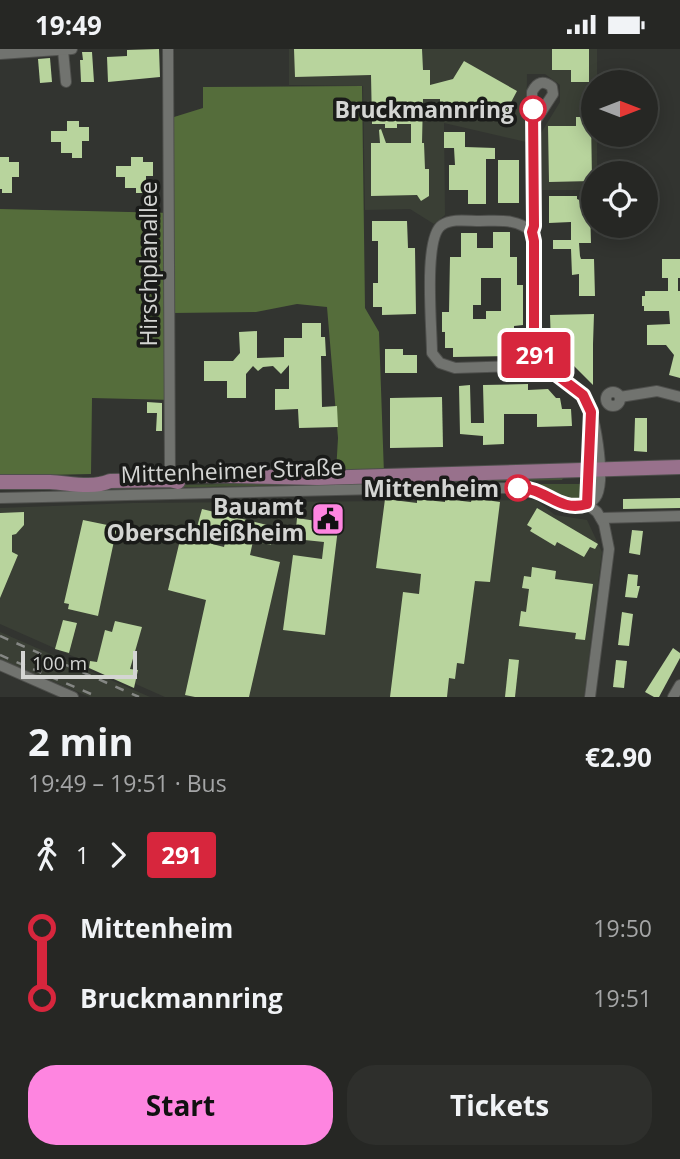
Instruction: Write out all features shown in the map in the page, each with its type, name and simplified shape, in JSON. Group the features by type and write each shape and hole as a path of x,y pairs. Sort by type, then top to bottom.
{"main road":[{"path":"594,469 680,467"},
{"name":"Mittenheimer Straße","path":"0,482 101,478 110,481 170,480 185,475 253,478 594,469"}],"street":[{"path":"0,54 64,49 66,82"},
{"name":"Hirschplanallee","path":"168,49 170,480"},
{"path":"534,123 534,348 541,363 583,395 592,414 594,469 587,504 601,518 608,535 609,549 590,697"},
{"path":"532,232 524,225 510,221 449,221 433,235 430,252 432,353 440,363 455,368 521,366 537,358"},
{"path":"592,414 608,404 605,398 609,392 616,392 620,397 657,391 680,397"},
{"name":"Mittenheimer Straße","path":"0,498 525,488 538,491 568,507 587,504"},
{"path":"601,518 680,516"},
{"path":"0,665 73,697"},
{"path":"673,697 680,684"}],"shaded area":[{"path":"289,49 597,49 597,70 581,70 581,147 597,147 597,161 581,161 581,190 542,190 541,133 560,102 560,85 545,74 527,74 526,142 444,123 445,215 434,224 410,209 365,210 363,86 289,85"},
{"path":"536,500 555,515 587,520 602,552 584,697 165,697 0,624 0,508 133,503"},
{"path":"0,632 150,697 90,697 0,659"}],"green space":[{"path":"362,86 365,308 379,332 384,474 336,472 338,438 327,307 297,304 256,312 172,313 174,400 92,398 91,474 0,476 0,209 172,213 174,117 203,108 203,87"},
{"path":"564,476 562,480 95,487"},
{"path":"528,484 580,484 583,490 580,498 567,500"}],"building":[{"path":"159,49 160,77 108,82 107,57 127,56 127,50"},
{"path":"294,49 422,49 423,70 430,70 430,85 453,79 464,61 517,91 507,110 512,113 509,118 504,115 500,122 467,104 460,117 440,106 440,99 423,99 422,143 425,169 429,169 429,196 421,201 417,195 371,196 371,143 380,143 381,129 386,143 411,143 411,124 397,124 397,128 385,128 385,124 372,124 371,75 295,77"},
{"path":"552,49 589,49 589,70 581,70 581,82 571,82 571,70 552,70"},
{"path":"82,52 92,52 94,82 81,82"},
{"path":"50,58 52,82 40,83 38,59"},
{"path":"576,117 581,117 581,147 591,147 592,161 581,161 581,181 549,182 548,126 576,126"},
{"path":"67,121 79,121 79,127 89,127 89,141 82,141 82,158 72,158 72,153 61,153 61,142 51,142 51,131 67,131"},
{"path":"444,132 465,132 465,147 495,148 495,159 486,159 486,204 468,204 468,190 449,190 449,165 455,165 454,148 444,148"},
{"path":"0,157 9,157 9,162 19,162 19,177 12,177 12,193 2,193 0,189"},
{"path":"131,157 143,157 143,162 153,162 153,176 146,176 146,193 136,193 136,188 125,188 125,177 116,177 116,166 131,166"},
{"path":"498,160 519,160 519,203 498,203"},
{"path":"549,196 577,196 581,201 581,238 591,238 591,243 579,243 580,256 581,259 594,259 595,296 579,296 579,274 572,275 571,249 553,249 553,240 571,240 571,222 549,223"},
{"path":"372,221 407,221 408,248 415,248 416,314 382,315 382,307 373,307 373,283 378,283 378,241 372,241"},
{"path":"493,232 510,232 510,257 517,257 517,285 523,285 523,325 514,326 514,356 453,357 453,348 445,348 445,332 442,332 442,312 449,312 450,257 461,257 461,233 477,233 477,248 493,248","holes":["481,278 501,278 501,311 486,311 486,319 473,319 473,305 481,305"]},
{"path":"662,259 680,259 680,378 669,375 674,355 666,345 647,345 647,325 670,324 669,311 644,311 642,306 645,291 668,291 668,278 662,278"},
{"path":"594,314 593,385 571,363 556,360 556,344 551,344 550,315"},
{"path":"302,323 321,323 326,356 321,356 322,407 337,406 338,427 299,428 298,409 275,410 275,389 289,389 289,365 281,374 273,366 263,367 258,371 253,366 246,374 246,398 227,398 227,381 204,381 204,361 233,361 240,353 239,332 257,331 257,358 284,357 284,338 302,338"},
{"path":"385,349 403,349 403,355 417,355 417,373 385,373"},
{"path":"528,384 528,390 548,389 556,398 560,398 562,409 571,409 572,426 537,427 537,414 504,414 504,444 483,445 483,436 460,434 459,386 470,385 471,423 484,423 483,385"},
{"path":"442,397 443,447 390,448 390,398"},
{"path":"147,402 162,403 162,431 156,431 157,413 147,413"},
{"path":"635,418 647,418 647,452 634,451"},
{"path":"472,498 500,502 490,582 475,581 464,664 457,663 455,679 449,678 447,697 390,697 403,592 419,594 421,574 376,568 385,499 417,503 417,499 471,502"},
{"path":"680,498 680,508 623,509 623,499"},
{"path":"326,503 341,504 325,635 283,630 293,555 322,559 324,542 295,539 297,518 323,522"},
{"path":"537,508 598,544 595,549 590,547 584,557 557,542 555,546 530,531 532,528 527,525"},
{"path":"202,509 275,527 271,545 253,541 250,555 280,562 249,697 185,695 206,600 168,590 181,536 224,547 227,534 197,527"},
{"path":"24,512 24,525 12,535 12,552 18,555 0,598 0,513"},
{"path":"83,520 117,527 98,616 68,609 69,604 64,603"},
{"path":"632,530 643,531 640,555 629,553"},
{"path":"532,567 556,571 555,579 593,584 585,640 575,639 576,633 519,626 521,611 526,612 529,589 522,588 524,576 531,577"},
{"path":"628,574 638,575 637,586 640,586 637,598 625,597"},
{"path":"622,612 633,614 629,646 618,645"},
{"path":"63,620 77,623 69,653 55,649"},
{"path":"115,621 142,627 130,669 138,670 134,688 89,668 90,661 97,662 105,630 112,632"},
{"path":"673,648 680,653 680,658 659,697 654,697 645,692"},
{"path":"509,659 519,660 515,697 505,697"},
{"path":"616,660 627,661 624,688 613,687"}],"railway":[{"path":"0,636 139,697"},
{"path":"0,655 98,697"}],"bus line":[{"name":"291","path":"518,488 538,491 568,507 587,504 592,415 583,395 541,363 534,348 533,109"}],"place":[{"name":"Bruckmannring","path":"533,109"},
{"name":"Mittenheim","path":"518,488"},
{"name":"Bauamt Oberschleißheim","path":"328,519"}]}
